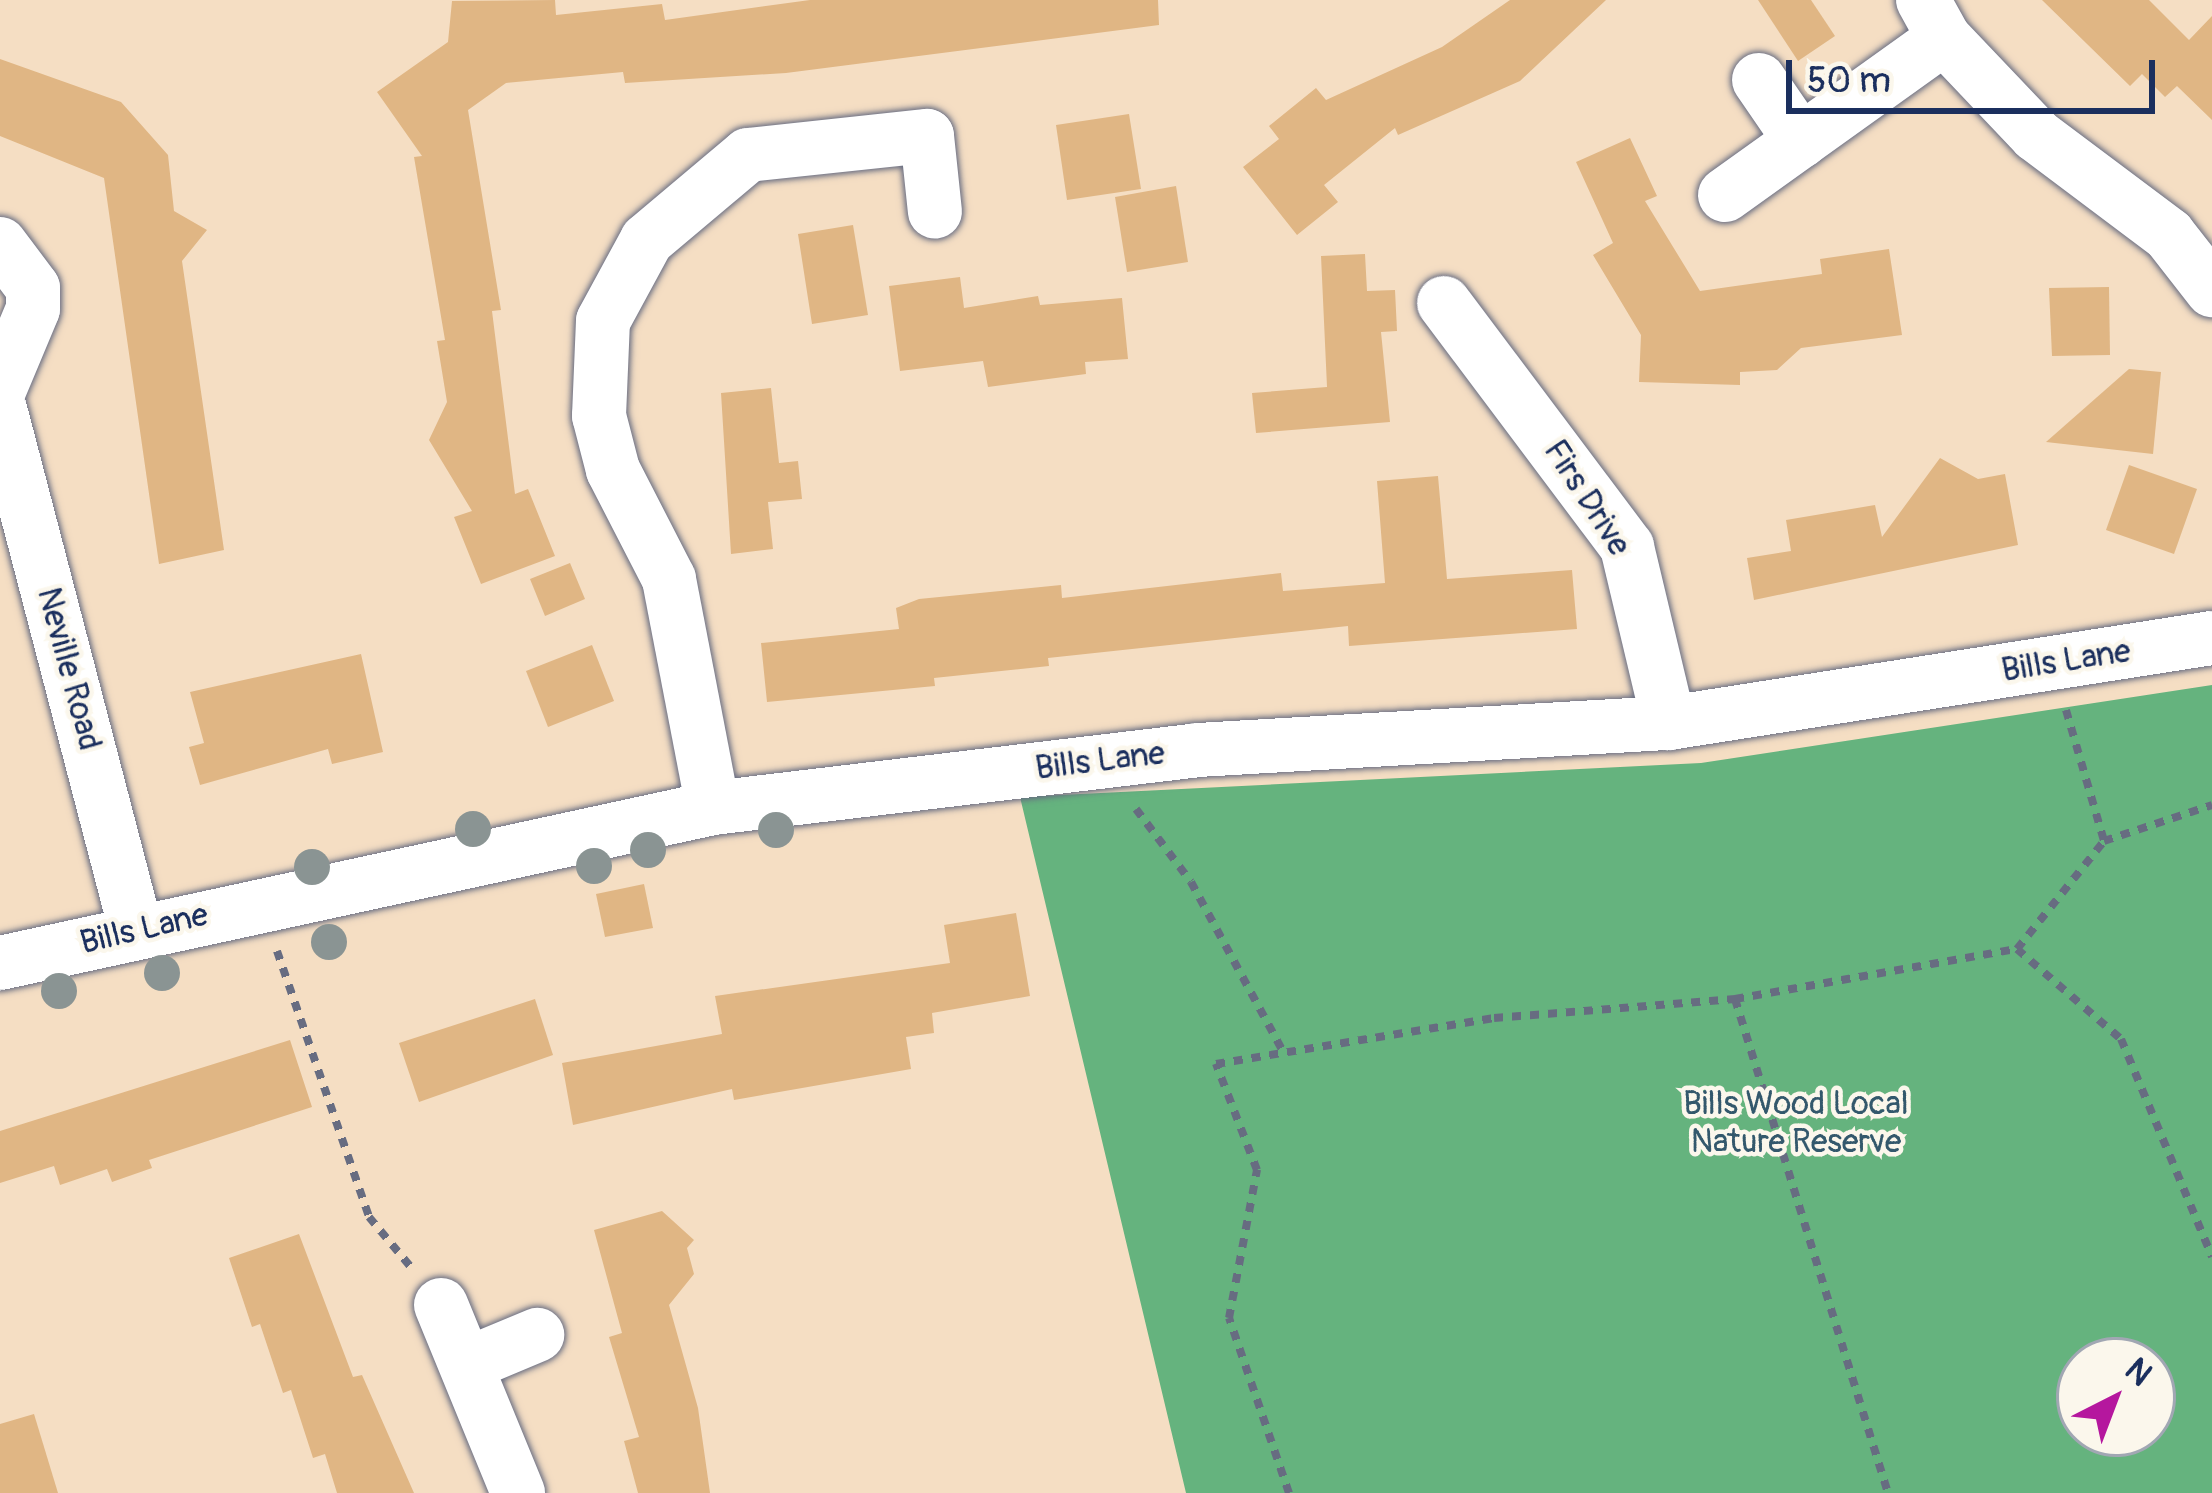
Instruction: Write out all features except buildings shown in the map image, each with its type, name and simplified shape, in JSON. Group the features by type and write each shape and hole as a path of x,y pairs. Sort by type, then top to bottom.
{"street":[{"path":"1725,195 1801,141 1934,19 2036,135 2169,235 2212,290"},
{"path":"1760,80 1801,141"},
{"path":"713,808 670,579 613,470 599,416 603,321 647,240 748,155 927,136 934,212"},
{"path":"0,244 33,288 33,309 0,388"},
{"name":"Firs Drive","path":"1444,303 1627,547 1669,723"},
{"name":"Neville Road","path":"0,409 136,930"},
{"name":"Bills Lane","path":"0,963 260,901 713,808 1101,761 1669,723 2212,638"},
{"path":"441,1304 470,1363 518,1493"},
{"path":"470,1363 537,1335"}],"path":[{"path":"2058,662 2069,730 2104,842"},
{"path":"1101,761 1191,883 1285,1053"},
{"path":"1289,1493 1228,1318 1257,1170 1216,1064 1494,1018 1735,999 2017,950 2104,842 2212,805"},
{"path":"260,901 369,1217 441,1304"},
{"path":"2017,950 2121,1039 2212,1257"},
{"path":"1735,999 1888,1493"}],"green space":[{"name":"Bills Wood Local Nature Reserve","path":"2212,685 2212,1493 1186,1493 1020,797 1701,763"}]}
